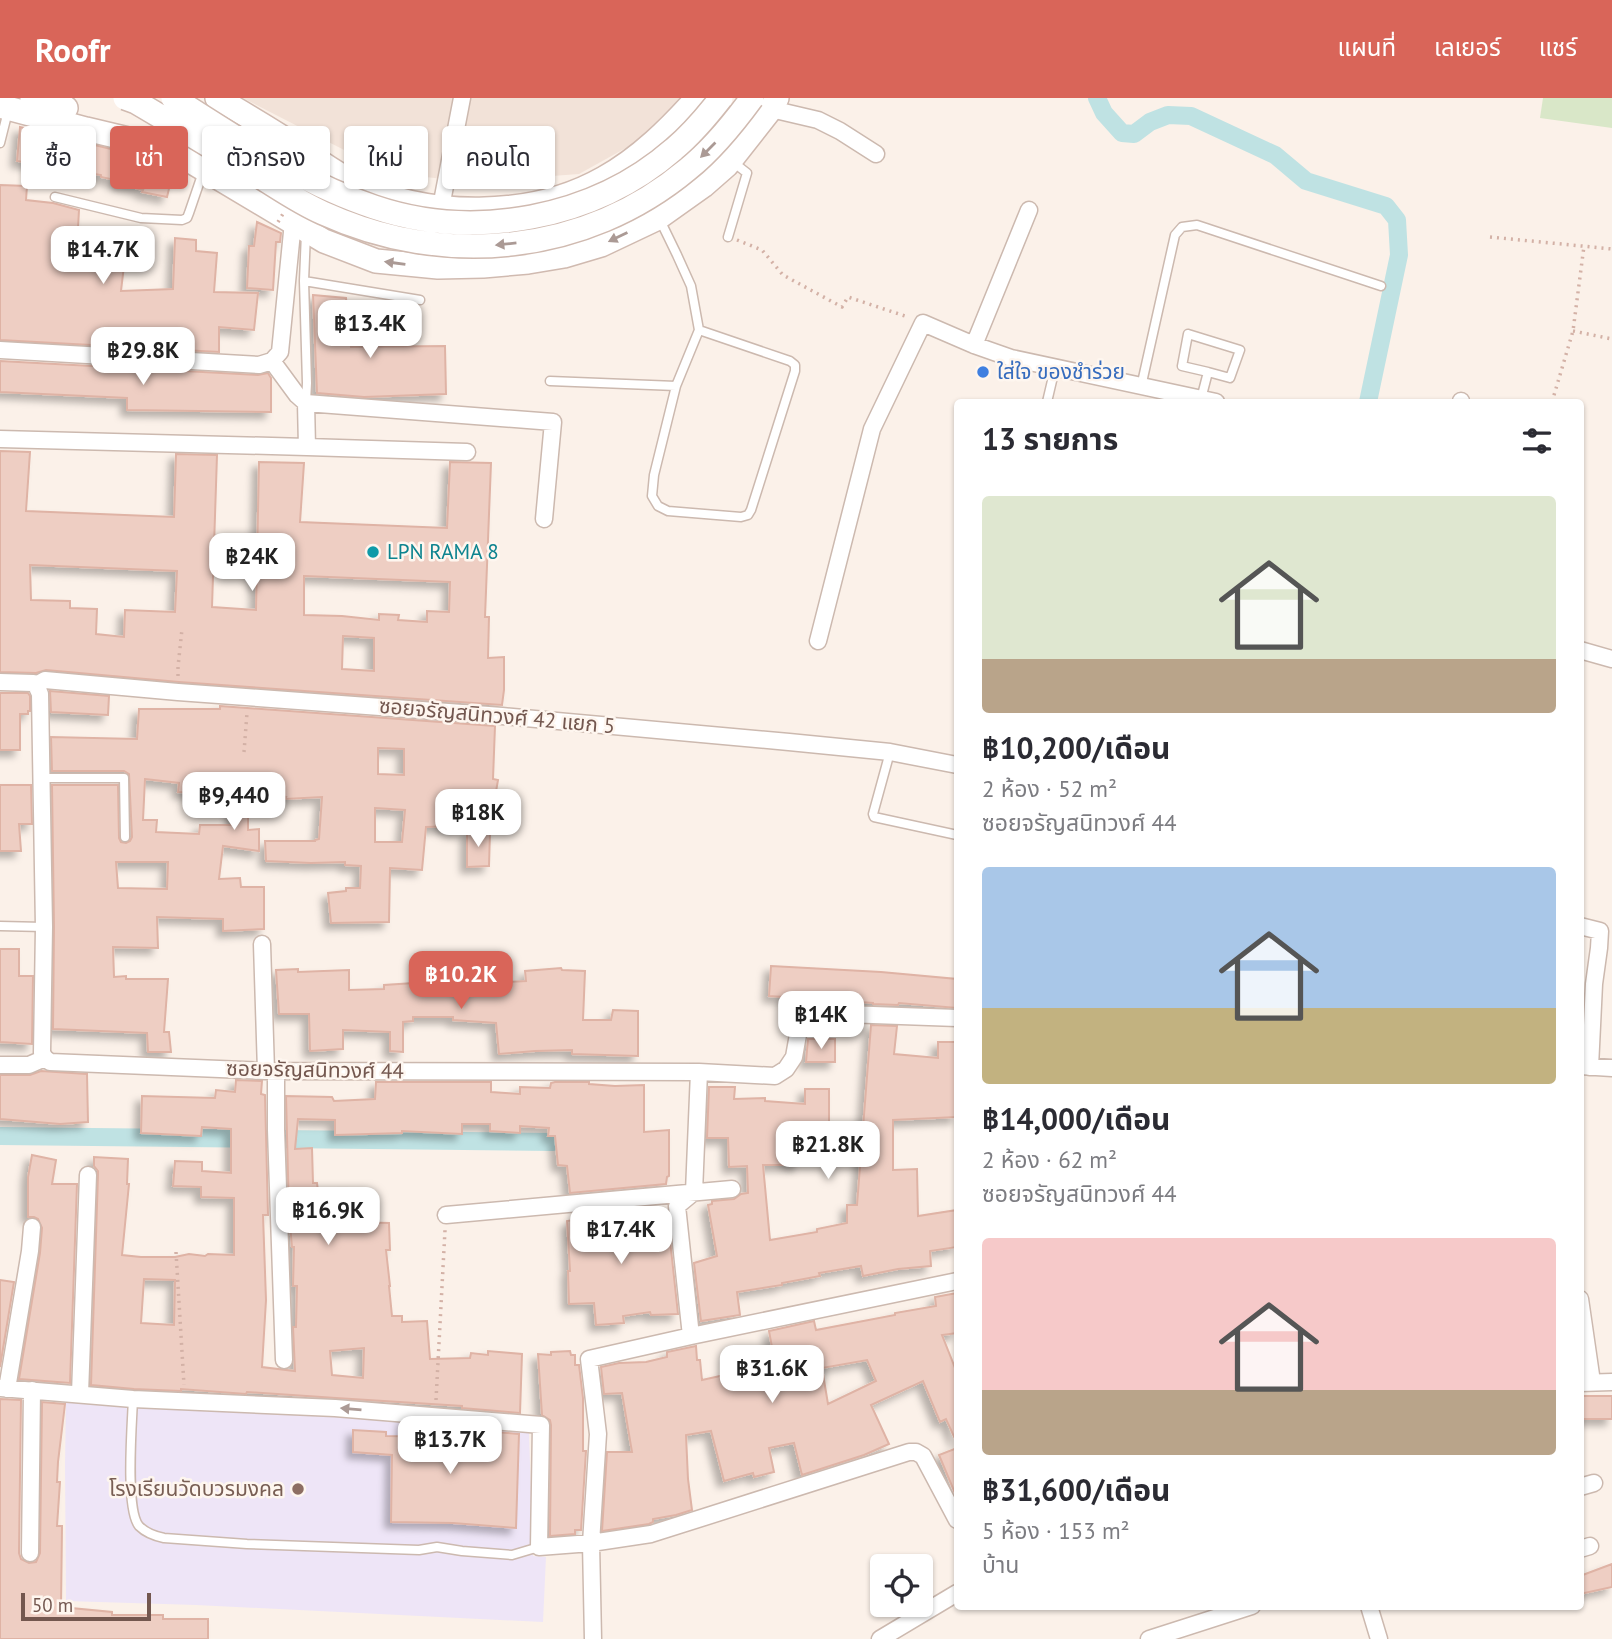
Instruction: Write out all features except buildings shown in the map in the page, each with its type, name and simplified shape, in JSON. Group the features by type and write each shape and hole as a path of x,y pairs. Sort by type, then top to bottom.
{"main road":[{"path":"32,98 111,126"},
{"path":"125,98 322,213 391,237 431,244 472,246 516,243 558,236 623,212 688,170 732,125 767,102"},
{"path":"173,98 281,164 337,193 401,216 438,222 474,223 552,213 608,192 641,174 673,151 721,98"},
{"path":"217,98 352,181 387,197 441,207 493,209 545,201 604,178 634,158 677,120 696,98"},
{"path":"237,189 324,241 376,261 438,267 528,262 564,256 601,245 658,218 703,186 731,161 767,102"},
{"path":"5,107 110,135"}],"street":[{"path":"441,207 462,98"},
{"path":"767,102 818,120 876,154"},
{"path":"974,345 1028,210"},
{"path":"0,351 258,365 272,361 280,352 299,226"},
{"path":"818,641 872,429 923,323 1011,358 1199,399"},
{"path":"272,361 297,396 306,403 554,422 544,519"},
{"path":"306,403 307,447"},
{"path":"0,439 467,452"},
{"path":"1584,651 1612,659"},
{"name":"ซอยจรัญสนิทวงศ์ 42 แยก 5","path":"36,685 45,680 502,716 890,752 954,764"},
{"path":"0,682 26,682 36,685 40,694 44,928 42,1053 45,1058 29,1065 0,1065"},
{"path":"1584,927 1600,931 1585,1066 1612,1068"},
{"path":"262,944 277,1137 284,1360"},
{"name":"ซอยจรัญสนิทวงศ์ 44","path":"45,1058 50,1062 62,1063 271,1070 699,1072 775,1076 786,1069 794,1058 803,1017 817,1013 954,1018"},
{"path":"691,1336 677,1206 694,1192 699,1072"},
{"path":"80,1394 88,1175"},
{"path":"446,1215 732,1189"},
{"path":"32,1227 30,1251 3,1388 133,1399 335,1408 541,1425 539,1547 651,1534 916,1451 923,1456 954,1514"},
{"path":"593,1639 591,1543 598,1434 589,1360 954,1282"},
{"path":"1584,1354 1586,1382 1612,1382"},
{"path":"30,1553 32,1390"},
{"path":"880,1639 954,1595"},
{"path":"1149,1639 1240,1610"},
{"path":"1370,1610 1379,1639"}],"lane":[{"path":"0,143 5,107"},
{"path":"728,237 747,173 731,161"},
{"path":"55,197 141,219 182,220 187,218 202,175"},
{"path":"658,218 691,286 699,330 676,386 654,475 652,495 658,506 668,511 741,517 748,515 751,510 795,365 699,330"},
{"path":"1141,387 1175,235 1182,227 1197,225 1381,286"},
{"path":"299,226 304,281 306,403"},
{"path":"304,281 420,300"},
{"path":"1188,334 1240,350 1230,378 1208,372 1182,366 1188,334"},
{"path":"1048,399 1055,368"},
{"path":"1208,372 1209,399"},
{"path":"550,381 676,386"},
{"path":"890,752 874,817 954,834"},
{"path":"41,778 124,778 125,837"},
{"path":"0,926 44,928"},
{"path":"133,1399 131,1494 134,1516 140,1526 151,1535 247,1544 419,1549 437,1547 462,1552 512,1555 539,1547"}],"path":[{"path":"728,237 762,250 783,275 842,307 848,297 923,323"},
{"path":"1490,237 1612,249"},
{"path":"1553,399 1573,331 1584,246"},
{"path":"1573,331 1612,339"},
{"path":"178,692 181,629"},
{"path":"244,752 248,697"},
{"path":"435,1416 446,1215"},
{"path":"176,1252 184,1401"}],"shaded area":[{"path":"243,98 681,98 633,144 579,174 555,176 555,126 442,126 442,179 428,177 428,126 344,126 344,150 330,143 330,126 298,126"},
{"name":"โรงเรียนวัดบวรมงคล","path":"66,1400 520,1422 529,1433 533,1556 546,1557 543,1622 66,1601"}],"green space":[{"path":"1543,98 1612,98 1612,128 1540,118"}],"waterway":[{"path":"1097,98 1104,113 1122,133 1134,134 1150,122 1168,115 1191,116 1275,155 1306,181 1386,206 1397,220 1399,255 1369,399"},
{"path":"0,1136 553,1142"}],"place":[{"name":"ใส่ใจ ของชำร่วย","path":"983,372"},
{"name":"LPN RAMA 8","path":"373,552"},
{"name":"โรงเรียนวัดบวรมงคล","path":"298,1489"}]}
